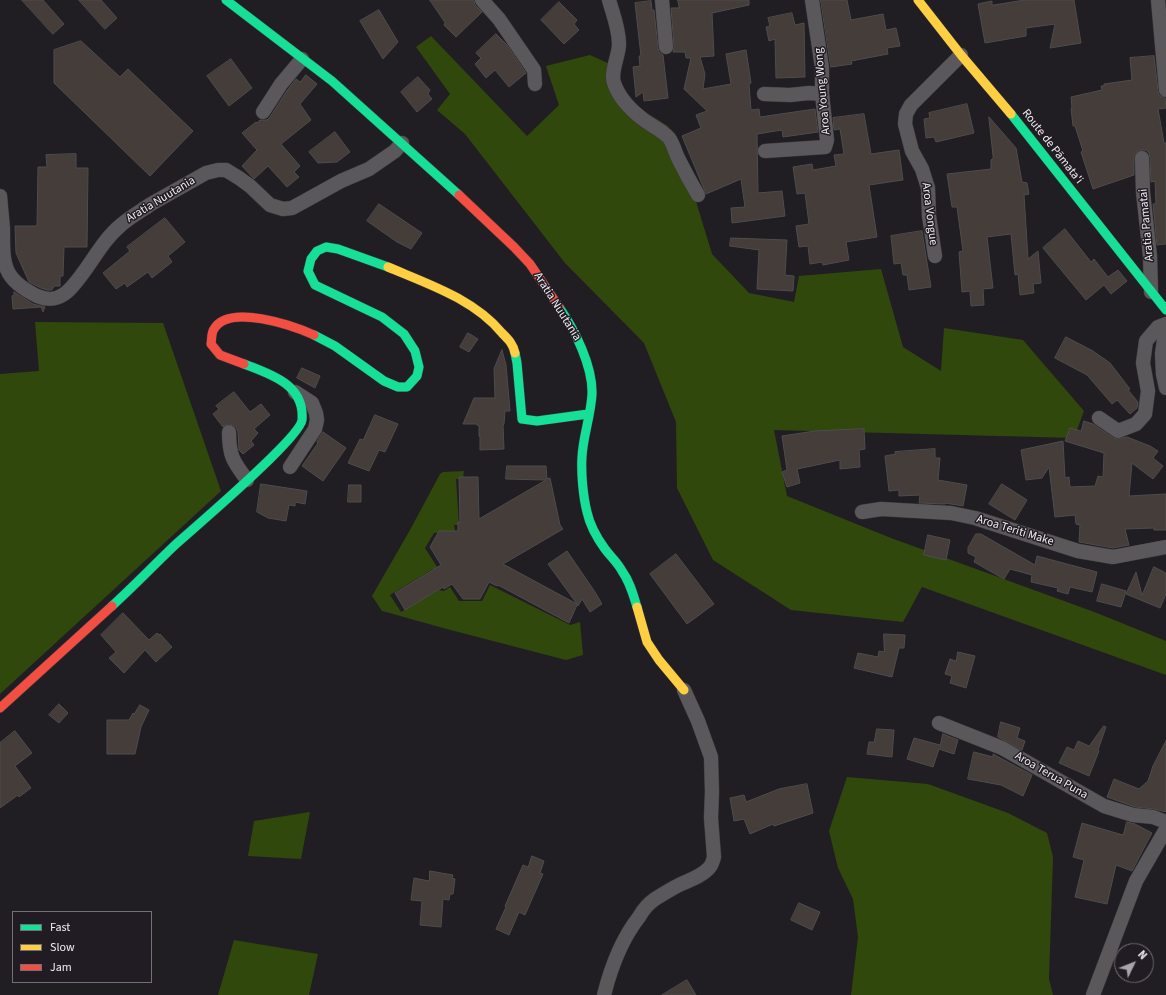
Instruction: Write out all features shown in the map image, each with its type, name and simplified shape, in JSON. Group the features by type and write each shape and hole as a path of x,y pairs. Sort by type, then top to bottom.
{"street":[{"name":"Aratia Nuutania","path":"226,0 332,81 402,143 514,247 530,264 562,311 577,337 585,356 591,380 592,394 582,457 584,496 593,531 622,570 632,589 647,642 659,660 684,690"},
{"path":"482,0 498,19 534,70 535,84"},
{"path":"609,0 615,17 619,39 613,81 618,94 632,110 668,137 687,177 698,194"},
{"path":"662,0 666,47"},
{"name":"Aroa Young Wong","path":"765,151 825,147 827,140 822,94 822,68 812,0"},
{"name":"Route de Pāmata'i","path":"918,0 1166,310"},
{"path":"1158,0 1166,90"},
{"name":"Aroa Vongue","path":"935,256 929,216 928,188 922,168 912,151 905,124 906,114 911,105 961,55"},
{"path":"263,112 281,84 302,59"},
{"path":"764,94 822,94"},
{"name":"Aratia Nuutania","path":"0,196 3,258 8,272 16,283 38,296 48,299 56,299 66,293 77,282 112,234 121,225 135,214 206,173 226,170 239,178 270,205 283,209 292,208 341,181 369,169 395,151 402,143"},
{"name":"Aratia Pamatai","path":"1142,158 1143,192 1150,256 1151,292"},
{"path":"290,467 315,429 317,420 312,403 271,374 220,355 212,344 212,332 218,324 227,319 246,316 271,320 304,330 335,346 380,380 397,387 407,387 417,376 419,366 415,351 404,334 382,317 315,285 308,271 311,259 317,251 326,247 338,249 383,265 429,284 471,305 496,325 513,345 518,363 522,419 537,421 588,414"},
{"path":"1099,418 1118,431 1136,424 1145,414 1148,391 1143,363 1146,341 1158,327 1166,325 1162,354 1163,374 1166,388"},
{"path":"0,708 292,437 302,422 302,406 295,392"},
{"path":"229,432 229,448 232,457 247,480"},
{"name":"Aroa Teriti Make","path":"862,512 881,509 951,513 975,518 1078,551 1113,557 1166,547"},
{"path":"604,995 612,966 621,944 644,909 654,900 679,885 702,874 710,868 713,862 711,757 698,721 684,690"},
{"name":"Aroa Terua Puna","path":"939,723 1002,748 1104,806 1133,815 1154,817 1166,822"},
{"path":"1093,995 1136,881 1166,829"}],"green space":[{"path":"431,36 527,136 559,105 546,66 590,55 614,66 623,92 639,108 668,126 684,162 712,254 749,293 794,302 799,276 881,269 903,347 941,371 944,328 1023,340 1084,411 1074,438 774,430 787,496 891,538 1097,613 1166,641 1166,675 922,587 903,622 791,610 713,560 677,488 676,422 644,343 565,263 465,134 437,110 450,94 416,47"},
{"path":"35,322 163,323 221,491 0,694 0,374 39,371"},
{"path":"464,471 463,479 456,479 459,525 454,525 455,531 434,533 425,548 439,570 436,572 433,569 390,595 401,612 439,590 444,591 450,587 459,601 482,601 490,585 570,625 580,622 583,655 566,660 382,611 372,596 440,474 443,472"},
{"path":"847,777 928,784 1008,813 1047,833 1053,857 1049,979 1053,995 851,995 858,937 853,899 838,868 829,831"},
{"path":"310,812 301,859 248,856 254,821"},
{"path":"234,940 318,954 309,995 218,995"}],"building":[{"path":"22,0 43,0 64,24 53,34"},
{"path":"79,0 101,0 117,18 105,29"},
{"path":"430,0 474,0 475,5 482,12 456,37 444,25 445,23"},
{"path":"678,0 749,0 749,5 712,13 714,56 700,57 705,74 703,89 731,84 726,54 746,50 751,83 749,84 751,110 759,109 760,117 815,109 818,132 783,137 782,130 757,134 758,193 782,191 785,216 732,223 731,208 745,207 741,179 706,194 682,136 701,128 696,115 707,111 684,89 691,58 686,58 685,52 673,52 674,46 671,8 679,8"},
{"path":"821,0 847,0 851,20 883,14 886,30 896,28 900,46 887,48 888,54 851,61 852,64 831,67"},
{"path":"1025,0 1074,0 1081,43 1050,48 1055,24 1026,28 1026,36 985,43 978,4 992,1 992,5"},
{"path":"651,1 652,10 654,10 658,48 659,52 663,55 668,98 644,101 643,92 636,97 633,67 640,66 639,56 641,56 635,3"},
{"path":"559,2 577,20 574,24 579,30 564,44 541,20"},
{"path":"379,10 398,42 383,59 360,21"},
{"path":"792,13 795,25 804,23 805,77 776,78 775,39 769,41 766,27 770,26 768,18"},
{"path":"496,34 507,45 526,73 509,87 495,70 486,78 475,64 481,58 476,53"},
{"path":"81,41 120,77 128,69 193,131 150,176 54,83 54,50"},
{"path":"1154,56 1158,91 1159,95 1165,98 1166,108 1158,109 1164,143 1166,143 1166,244 1157,245 1153,204 1156,204 1155,181 1151,182 1149,153 1146,150 1142,150 1135,154 1134,175 1093,189 1081,152 1083,151 1075,126 1073,126 1071,108 1071,97 1102,90 1101,86 1104,86 1104,84 1132,80 1130,58"},
{"path":"231,59 252,88 229,106 207,76"},
{"path":"306,75 317,84 300,104 311,120 281,144 300,166 294,172 299,177 287,187 268,166 254,179 242,166 257,150 242,133 256,122 257,123 260,120 267,120 296,79 300,82"},
{"path":"418,77 430,90 428,94 432,99 417,112 401,92"},
{"path":"967,104 974,133 936,142 934,137 926,138 924,119 930,118 929,113"},
{"path":"864,114 871,154 899,150 903,180 869,185 877,237 846,242 849,260 823,265 822,262 810,264 808,246 799,247 796,226 809,224 805,193 797,194 793,167 812,164 813,170 836,166 834,155 844,154 840,129 834,130 833,118"},
{"path":"989,117 1016,148 1022,182 1027,183 1029,194 1024,195 1028,259 1038,251 1041,283 1033,284 1034,293 1020,295 1018,274 1015,275 1011,234 987,237 993,288 983,289 984,305 971,306 970,291 962,292 959,252 963,251 957,207 952,207 947,174 991,169 991,160 993,158"},
{"path":"335,132 350,152 337,162 318,163 309,152"},
{"path":"76,154 76,168 88,168 87,247 64,247 63,276 60,276 60,286 54,286 52,290 47,290 29,282 16,253 15,226 37,226 38,167 47,167 46,155"},
{"path":"379,204 422,233 411,249 397,242 367,221"},
{"path":"165,218 185,242 168,256 172,262 152,278 148,272 127,287 125,283 116,289 103,273 130,251 127,247"},
{"path":"1065,229 1091,262 1094,259 1108,277 1118,270 1127,281 1111,294 1104,285 1086,300 1043,248"},
{"path":"922,231 931,287 909,290 907,275 903,275 901,263 894,264 891,236"},
{"path":"731,238 787,240 785,275 794,276 793,291 757,289 759,250 730,246"},
{"path":"14,292 33,304 45,307 43,312 41,307 13,309 12,296 14,295"},
{"path":"468,333 478,339 469,352 460,347"},
{"path":"1066,337 1093,351 1110,363 1138,402 1137,408 1130,414 1117,400 1112,404 1087,375 1055,358"},
{"path":"502,350 506,365 510,411 505,411 503,425 504,449 480,450 479,426 477,424 463,424 474,398 495,398 494,369"},
{"path":"302,368 320,376 315,388 297,378"},
{"path":"234,392 250,412 261,404 270,415 254,429 258,433 251,441 254,445 243,454 239,450 238,432 236,427 229,424 223,427 213,414 219,409 216,406"},
{"path":"375,415 398,424 385,452 379,450 369,471 348,463 360,439 363,440"},
{"path":"1084,421 1093,424 1114,438 1117,439 1127,437 1150,446 1158,451 1153,458 1163,466 1153,479 1132,463 1129,496 1166,494 1166,530 1154,530 1154,528 1125,529 1129,545 1113,548 1079,542 1080,525 1076,524 1075,515 1055,517 1049,467 1042,478 1026,480 1021,450 1063,441 1065,478 1069,477 1070,487 1095,486 1098,476 1103,477 1104,453 1065,441 1070,428 1081,431"},
{"path":"864,429 865,449 859,450 860,467 840,469 840,460 797,469 800,483 787,487 782,472 787,470 782,436 815,431"},
{"path":"323,432 346,448 323,481 302,466 318,443 317,442"},
{"path":"935,449 935,458 940,458 938,480 967,485 963,506 945,503 919,503 920,495 899,496 899,490 889,491 885,456 896,454 895,452"},
{"path":"507,466 546,466 547,479 550,478 560,525 563,529 503,564 577,604 548,564 567,551 602,604 590,612 582,599 578,606 577,605 569,623 498,585 497,586 489,582 480,599 463,599 452,584 444,589 443,587 405,610 395,593 441,565 430,547 439,531 458,531 458,522 460,522 459,477 478,477 479,519 546,480 506,479"},
{"path":"261,484 307,491 305,504 295,502 295,506 289,505 286,521 268,518 257,512"},
{"path":"1002,484 1027,500 1015,520 989,504"},
{"path":"349,485 361,485 361,502 348,502"},
{"path":"976,534 981,534 1035,565 1037,556 1097,572 1092,592 1070,587 1068,594 1057,591 1058,588 1031,582 1032,575 1010,569 1004,579 974,562 976,557 968,553 968,548"},
{"path":"928,535 950,540 946,560 924,555"},
{"path":"676,554 714,604 687,624 650,574"},
{"path":"1154,567 1166,573 1166,594 1160,608 1126,594 1136,572 1142,595"},
{"path":"1102,584 1126,591 1121,607 1097,601"},
{"path":"123,613 149,640 157,633 159,635 160,634 172,647 156,662 145,650 124,673 109,658 116,652 101,635"},
{"path":"884,634 905,635 904,648 899,648 892,677 854,668 858,653 878,657 879,651 884,652"},
{"path":"958,652 975,656 966,688 950,683 952,676 945,674 950,659 956,661"},
{"path":"59,704 68,713 59,723 49,715"},
{"path":"140,705 149,710 141,727 135,754 107,754 107,720 129,720"},
{"path":"1001,722 1020,728 1017,738 1025,741 1022,750 998,737"},
{"path":"1104,726 1106,727 1098,750 1099,751 1089,776 1059,763 1067,747 1074,750 1078,741 1089,746"},
{"path":"877,729 894,730 892,757 867,754 869,742 874,742"},
{"path":"15,731 32,753 15,766 31,788 0,808 0,743"},
{"path":"943,734 958,740 954,754 939,749 933,767 907,759 914,738 940,745"},
{"path":"1166,741 1166,812 1135,807 1107,797 1114,779 1139,789 1148,781 1153,766"},
{"path":"974,752 993,757 993,754 1032,775 1023,796 1001,785 968,779"},
{"path":"807,784 813,813 774,826 773,824 750,834 744,819 734,821 730,798 744,795 746,802 779,789"},
{"path":"1127,822 1135,824 1152,833 1132,871 1116,865 1107,904 1075,897 1084,860 1073,857 1082,823 1123,835"},
{"path":"532,856 544,861 540,873 543,874 525,915 519,912 509,935 496,929 523,865 528,867"},
{"path":"430,871 453,875 452,878 455,879 453,894 450,894 449,900 443,899 441,927 420,925 422,901 411,900 414,878 429,881"},
{"path":"799,903 820,912 812,930 791,920"},
{"path":"687,980 696,995 662,995"}],"traffic: fast":[{"path":"226,0 332,81 459,195"},
{"path":"1011,114 1166,310"},
{"path":"314,335 335,346 384,381 398,387 407,387 417,376 419,367 415,351 404,334 382,317 315,285 308,271 311,259 317,251 326,247 338,249 388,267"},
{"path":"559,307 571,326 582,349 592,383 592,394 582,463 583,492 588,517 599,541 627,579 637,607"},
{"path":"515,353 522,419 537,421 588,414"},
{"path":"112,606 175,545 266,463 297,430 302,420 301,408 298,398 292,390 275,377 244,364"}],"traffic: slow":[{"path":"918,0 961,55 1011,114"},
{"path":"388,267 434,286 478,311 491,321 509,340 515,353"},
{"path":"637,607 647,642 659,660 684,690"}],"traffic: jam":[{"path":"459,195 530,264 559,307"},
{"path":"244,364 220,355 211,344 213,331 222,321 233,318 247,317 262,319 278,322 314,335"},
{"path":"0,708 112,606"}]}
